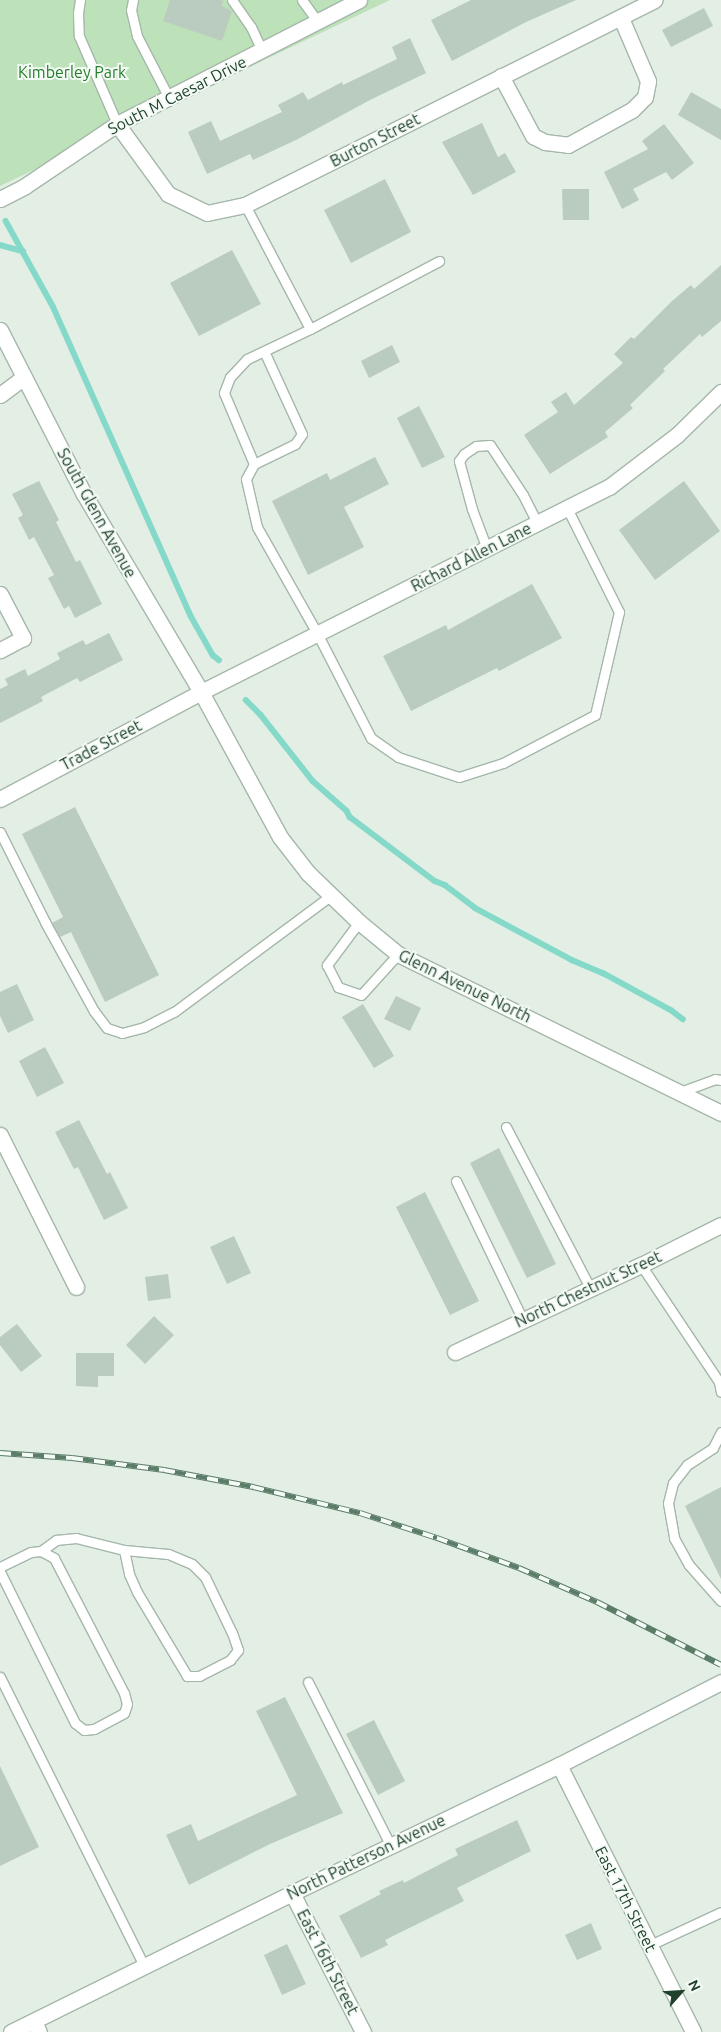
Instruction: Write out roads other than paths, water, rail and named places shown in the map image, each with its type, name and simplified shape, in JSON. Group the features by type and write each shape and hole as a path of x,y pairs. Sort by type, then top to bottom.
{"street":[{"name":"South M Caesar Drive","path":"0,199 25,186 117,124 360,0"},
{"name":"Burton Street","path":"117,124 168,194 207,213 245,205 655,0"},
{"path":"501,76 533,136 545,142 568,145 632,110 644,97 648,81 621,18"},
{"name":"South Glenn Avenue","path":"0,330 84,494 202,692"},
{"path":"0,395 24,377"},
{"name":"Richard Allen Lane","path":"202,692 609,487 676,435 721,392"},
{"path":"0,594 23,638 0,650"},
{"name":"Trade Street","path":"0,799 202,692"},
{"name":"Glenn Avenue North","path":"202,692 280,836 308,873 330,896 398,954 721,1113"},
{"path":"0,1136 76,1287"},
{"name":"North Chestnut Street","path":"455,1352 641,1265 721,1225"},
{"name":"North Patterson Avenue","path":"12,2032 36,2026 144,1966 559,1765 721,1682"},
{"name":"East 17th Street","path":"559,1765 693,2032"},
{"name":"East 16th Street","path":"292,1893 363,2032"}],"lane":[{"path":"80,0 78,13 79,36 117,124"},
{"path":"133,0 131,10 136,36 169,98"},
{"path":"232,0 251,27 262,51"},
{"path":"302,0 317,21"},
{"path":"245,205 310,329"},
{"path":"254,464 224,393 230,376 247,359 310,329 439,262"},
{"path":"264,351 302,434 295,444 254,464 246,479 257,527 318,635 371,738 398,757 459,777 503,763 595,715 619,612 567,508"},
{"path":"487,549 469,500 459,461 464,454 476,446 490,445 518,488 537,523"},
{"path":"0,832 45,922 94,1011 107,1028 122,1033 144,1027 174,1012 330,896"},
{"path":"359,922 328,965 338,987 361,996 398,954"},
{"path":"680,1092 715,1079 721,1080"},
{"path":"506,1127 590,1288"},
{"path":"456,1181 523,1320"},
{"path":"641,1265 719,1382 721,1392"},
{"path":"721,1432 712,1448 687,1466 673,1483 668,1503 674,1538 689,1565 721,1601"},
{"path":"0,1567 31,1552 41,1551 56,1540 76,1538 124,1550 168,1554 192,1564 205,1577 232,1633 238,1650 230,1660 199,1676 187,1676 137,1592 129,1574 124,1550"},
{"path":"0,1572 75,1723 84,1730 94,1729 124,1713 127,1704 124,1693 54,1558 41,1551"},
{"path":"0,1677 144,1966"},
{"path":"308,1682 391,1846"},
{"path":"650,1945 721,1912"}],"waterway":[{"path":"6,221 53,306 191,616 213,655 219,660"},
{"path":"0,245 23,251"},
{"path":"246,700 261,715 313,781 347,811 350,817 435,881 445,885 475,908 572,960 603,973 671,1010 683,1019"}],"railway":[{"path":"0,1453 72,1458 164,1470 253,1487 360,1513 437,1538 519,1568 597,1602 721,1665"}],"park label":[{"name":"Kimberley Park","path":"72,72"}]}
